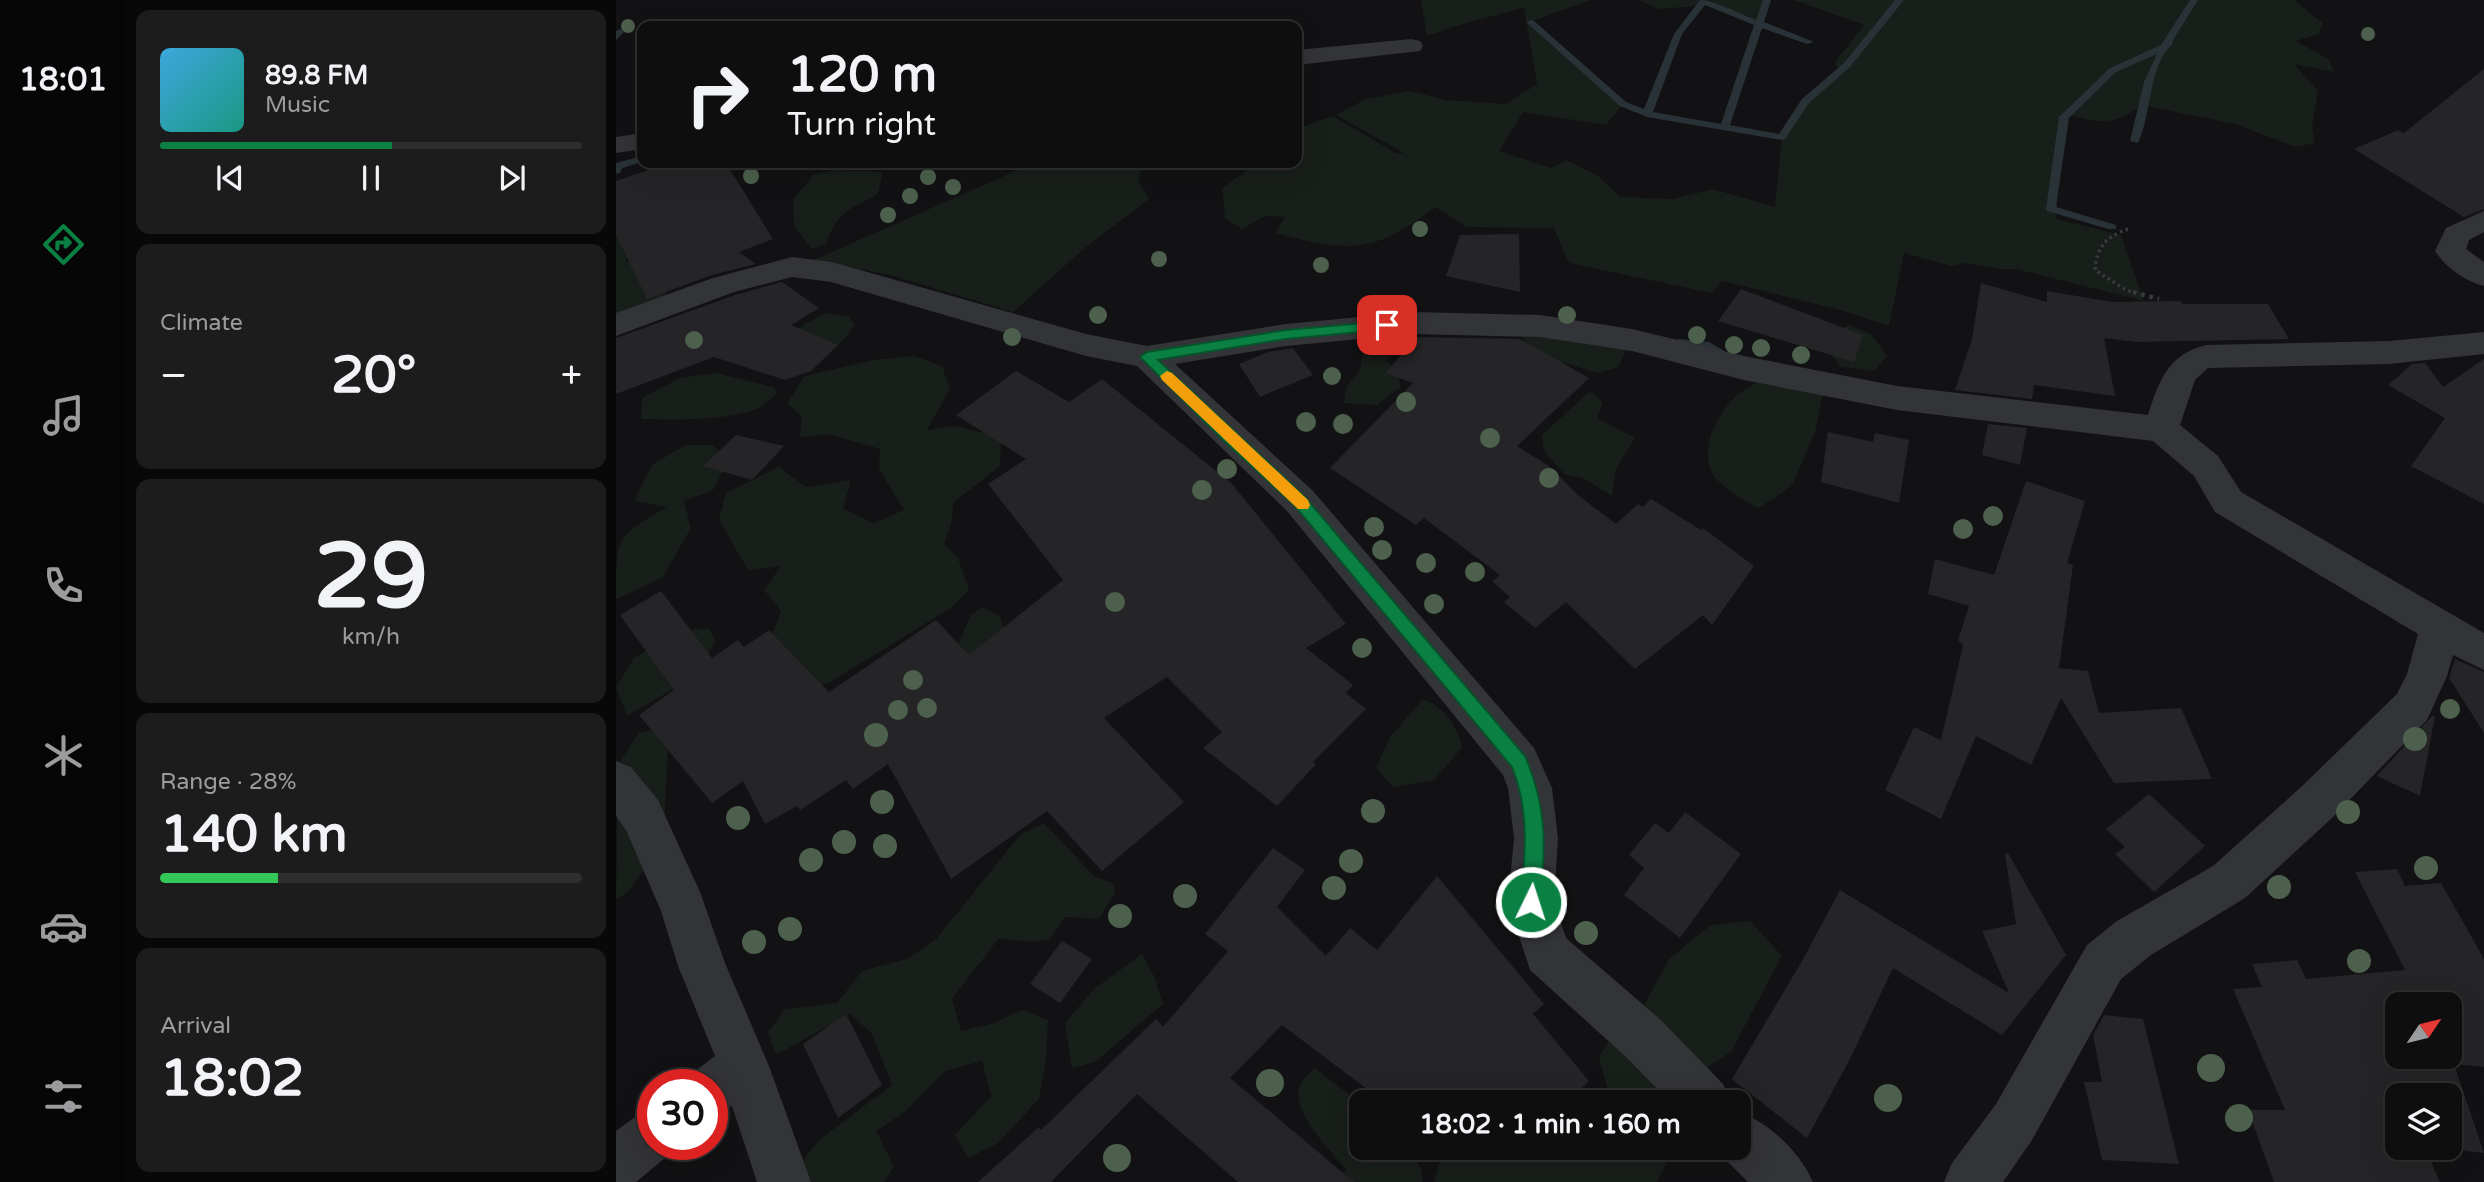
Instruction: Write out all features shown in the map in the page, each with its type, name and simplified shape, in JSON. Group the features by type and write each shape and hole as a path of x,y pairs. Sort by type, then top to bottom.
{"street":[{"path":"1302,57 1410,46"},
{"path":"616,145 637,142"},
{"path":"2484,220 2456,234 2450,251 2460,261 2484,276"},
{"path":"616,325 724,285 800,266 832,272 1086,345 1147,357 1286,335 1413,323 1540,326 1632,340 1744,369 1897,398 2162,429 2206,466 2228,502 2484,653"},
{"path":"2162,429 2164,415 2176,386 2187,367 2196,359 2231,355 2397,353 2484,343"},
{"path":"1147,357 1300,501 1518,762 1530,788 1536,838 1531,902 1547,953 1644,1040 1693,1090"},
{"path":"1971,1182 2014,1122 2104,962 2134,938 2229,882 2316,803 2412,707 2427,676 2440,628"},
{"path":"616,781 642,815 679,896 702,966 726,1069"},
{"path":"728,1078 784,1182"},
{"path":"616,1164 637,1148"},
{"path":"1751,1149 1786,1182"}],"path":[{"path":"2128,229 2109,236 2096,250 2095,270 2126,290 2159,299"}],"shaded area":[{"path":"1421,0 1590,0 1530,22 1623,104 1606,125 1523,112 1499,151 1551,168 1566,160 1598,176 1620,197 1672,199 1713,189 1775,207 1782,137 1805,101 1839,71 1835,62 1864,25 1794,0 2294,0 2323,23 2319,34 2296,41 2328,59 2334,72 2294,64 2318,91 2312,127 2315,143 2296,147 2235,124 2142,105 2113,121 2097,121 2064,114 2056,219 2121,235 2144,301 2016,269 1967,263 1951,266 1904,253 1889,326 1837,309 1722,281 1712,293 1569,263 1554,228 1467,227 1435,207 1395,234 1359,245 1341,246 1275,233 1285,217 1265,216 1242,229 1225,218 1222,188 1248,168 1302,168 1302,127 1333,116 1396,153 1404,153 1336,115 1366,99 1410,91 1446,100 1506,104 1537,84 1524,7 1427,36"},
{"path":"1639,0 1767,0 1759,22 1718,9 1704,1 1700,6 1658,9"},
{"path":"1022,168 1142,168 1138,180 1149,199 1086,247 1013,312 890,275 814,260"},
{"path":"835,170 883,172 878,194 845,213 830,233 826,244 812,249 794,226 793,200 813,175"},
{"path":"616,202 627,252 626,260 669,296 616,319"},
{"path":"826,313 848,316 855,325 839,345 820,355 781,342 805,324"},
{"path":"1607,324 1631,340 1618,367 1598,373 1526,352 1522,332 1577,332"},
{"path":"1849,325 1871,334 1887,356 1874,371 1841,367 1825,347 1829,335"},
{"path":"1400,338 1402,344 1387,360 1397,372 1401,387 1377,405 1344,403 1346,387 1359,372 1366,340"},
{"path":"914,356 942,366 950,389 927,430 954,426 1001,437 1000,466 953,503 952,520 944,544 958,558 969,590 951,608 829,683 777,691 767,649 781,611 764,590 781,566 748,570 719,520 726,493 779,467 806,487 851,480 843,509 874,523 904,510 879,469 880,449 829,434 800,437 802,417 787,403 805,376 873,360"},
{"path":"715,373 773,387 778,393 761,407 734,415 702,419 641,419 642,398 680,378"},
{"path":"1762,379 1823,393 1815,432 1794,482 1781,494 1758,508 1717,480 1708,456 1711,434 1721,414 1738,394"},
{"path":"1590,391 1603,402 1597,418 1635,438 1616,469 1612,496 1583,478 1564,474 1544,451 1542,435"},
{"path":"685,445 712,445 728,461 713,490 684,501 691,528 662,578 616,599 617,562 622,540 628,532 667,507 634,501 652,465"},
{"path":"982,607 1000,616 1008,643 930,671 952,660 970,616"},
{"path":"709,628 715,641 697,675 627,716 616,687 634,658 678,632"},
{"path":"1423,699 1449,718 1462,748 1434,780 1393,787 1376,768 1390,737"},
{"path":"669,727 663,845 626,894 616,899 618,764 639,733"},
{"path":"1044,823 1095,877 1113,883 1115,893 1099,919 1065,917 1049,940 1030,942 999,938 952,999 961,1031 994,1023 1022,1010 1048,1020 1046,1060 1039,1099 998,1143 968,1158 955,1135 991,1096 982,1061 945,1071 906,1111 876,1131 894,1167 884,1182 796,1182 791,1176 819,1140 892,1085 872,1034 850,1014 776,1055 768,1032 785,1009 837,1003 862,971 907,959 936,939 1020,835"},
{"path":"1750,921 1782,956 1731,1052 1704,1069 1667,1044 1644,1005 1669,959 1711,925"},
{"path":"1142,954 1155,978 1163,1004 1095,1062 1072,1068 1065,1023 1094,989"},
{"path":"1611,1038 1663,1072 1662,1090 1608,1090 1599,1057"},
{"path":"1315,1068 1349,1095 1349,1160 1415,1160 1421,1168 1423,1182 1340,1182 1346,1169 1311,1127 1299,1102 1303,1080"},
{"path":"1440,1160 1667,1160 1657,1182 1434,1182"}],"building":[{"path":"2484,69 2484,209 2464,217 2354,149 2398,130 2404,133"},
{"path":"654,168 729,168 773,239 739,252 756,264 712,275 647,299 616,235 616,181"},
{"path":"1519,234 1520,292 1446,276 1460,235"},
{"path":"782,282 819,308 791,325 838,345 811,371 785,380 714,357 616,394 616,338 735,295"},
{"path":"1981,283 2047,302 2047,291 2113,302 2268,304 2289,339 2136,342 2104,338 2115,396 2034,385 2032,399 1955,390 1972,339"},
{"path":"1741,289 1863,335 1854,362 1718,321"},
{"path":"1415,337 1520,339 1589,378 1517,446 1549,466 1579,496 1616,524 1638,504 1643,507 1651,499 1701,530 1703,528 1754,566 1712,625 1703,615 1635,669 1566,602 1535,628 1504,602 1510,597 1492,581 1500,575 1424,518 1416,525 1330,468 1413,383 1386,373"},
{"path":"1293,348 1313,375 1260,397 1239,364 1268,352"},
{"path":"2484,359 2484,504 2411,466 2445,418 2388,385 2412,364 2425,363 2443,387"},
{"path":"1016,371 1069,402 1102,379 1232,484 1346,624 1306,648 1353,685 1346,693 1366,709 1313,762 1316,764 1277,806 1203,748 1222,732 1167,677 1104,718 1184,802 1102,871 1047,811 951,879 888,764 853,789 846,780 800,810 797,806 765,824 743,781 712,803 639,715 674,690 620,615 661,591 712,658 738,640 744,647 769,630 829,692 936,620 969,655 1063,580 988,484 1026,459 956,415"},
{"path":"1988,424 2027,428 2020,465 1982,455"},
{"path":"1828,432 1873,442 1875,433 1909,440 1899,503 1821,482"},
{"path":"736,435 784,446 752,480 703,466"},
{"path":"2026,481 2085,501 2067,563 2073,565 2059,668 2088,671 2099,713 2181,708 2212,779 2114,783 2061,698 2031,765 1976,736 1941,819 1885,790 1914,727 1941,740 1963,645 1958,640 1969,606 1928,594 1935,559 1994,575"},
{"path":"2455,659 2484,672 2484,733 2449,678"},
{"path":"2432,716 2435,716 2420,796 2377,776"},
{"path":"2149,794 2205,846 2154,892 2115,854 2125,847 2106,829"},
{"path":"1685,812 1741,854 1680,938 1624,895 1644,868 1629,855 1655,823 1669,833"},
{"path":"1273,848 1305,870 1277,907 1326,956 1350,928 1377,950 1437,876 1544,1004 1533,1014 1589,1081 1580,1090 1368,1090 1282,1025 1230,1078 1354,1182 1238,1182 1137,1094 1051,1182 978,1182 1039,1127 1041,1130 1156,1019 1163,1027 1228,951 1205,934"},
{"path":"2008,853 2066,955 2002,1035 1893,968 1850,1059 1807,1138 1751,1094 1751,1090 1746,1090 1732,1079 1802,961 1840,890 2009,993 1982,931 2016,924 2005,854"},
{"path":"2397,869 2405,886 2441,883 2484,959 2484,1067 2462,1065 2462,992 2385,992 2385,1069 2456,1069 2460,1083 2385,1083 2385,1160 2430,1160 2440,1182 2274,1182 2248,1110 2285,1110 2233,989 2262,987 2252,964 2297,960 2306,979 2405,970 2355,872"},
{"path":"1062,941 1092,959 1060,1003 1030,984"},
{"path":"846,1014 882,1085 838,1118 803,1044"},
{"path":"2104,1015 2143,1019 2179,1164 2102,1160 2084,1082 2102,1082 2093,1035"},
{"path":"2462,1088 2484,1153 2462,1150"}],"waterway":[{"path":"1647,114 1678,34 1704,0"},
{"path":"1759,24 1767,0"},
{"path":"1647,114 1782,137 1805,101 1847,65 1900,0"},
{"path":"2165,46 2194,0"},
{"path":"1704,1 1759,24"},
{"path":"1530,22 1623,104 1647,114"},
{"path":"1725,127 1759,24"},
{"path":"1759,24 1810,42"},
{"path":"616,37 620,32"},
{"path":"2112,227 2051,209 2064,117 2113,70 2165,46"},
{"path":"2135,141 2147,89 2165,46"},
{"path":"616,171 618,166 637,160"},
{"path":"1679,343 1705,345 1727,356"}],"slow traffic":[{"path":"1167,376 1303,505"}],"route":[{"path":"1387,325 1286,335 1147,357 1300,501 1518,762 1530,788 1536,838 1531,902"}]}
